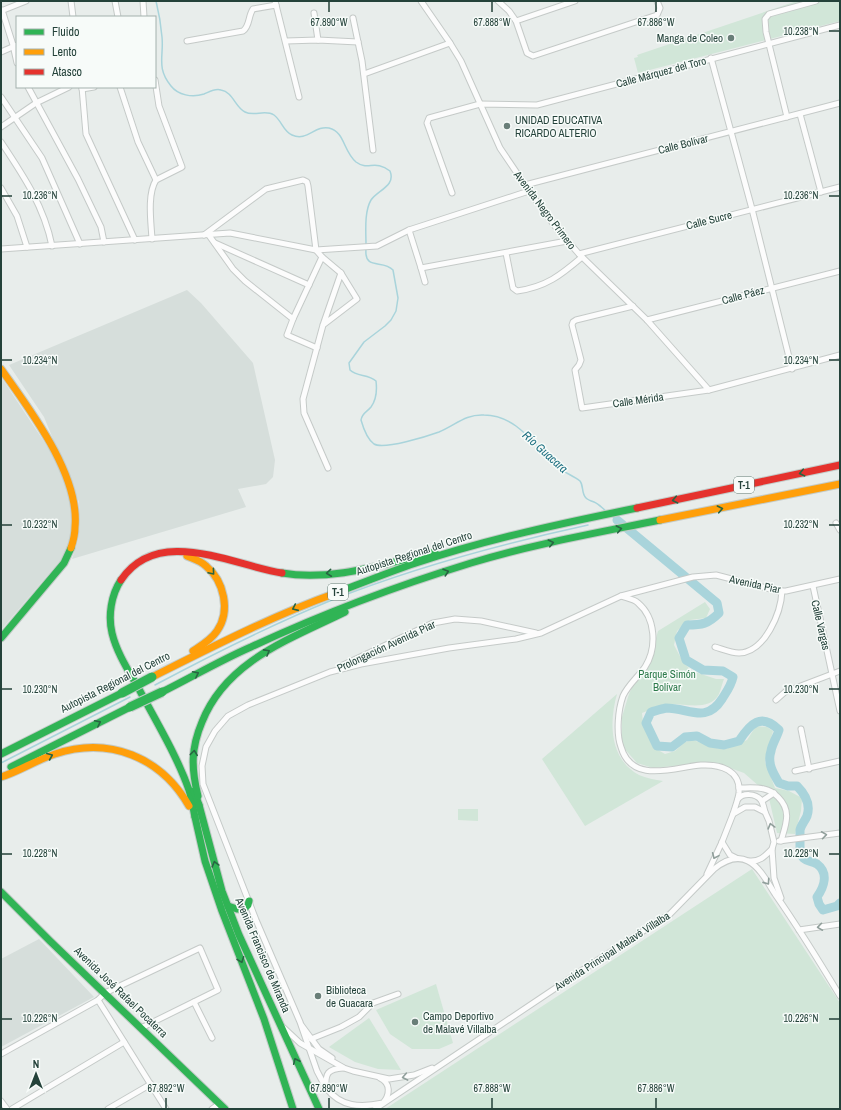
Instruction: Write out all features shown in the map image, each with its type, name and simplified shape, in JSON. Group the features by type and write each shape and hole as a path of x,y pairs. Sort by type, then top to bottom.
{"main road":[{"path":"1,369 54,447 71,495 75,517 74,536 64,563 1,638"},
{"name":"Autopista Regional del Centro","path":"1,754 250,628 302,605 416,563 578,520 840,466"},
{"name":"T-1","path":"1,772 250,647 340,608 423,579 506,554 583,536 840,484"},
{"name":"Avenida Francisco de Miranda","path":"293,1109 264,1019 222,911 205,861 189,791 114,641 110,618 113,596 120,580 134,565 153,555 173,551 182,551 291,574 331,574 440,551 510,532 532,531"},
{"path":"152,677 201,646 214,634 221,623 224,609 222,590 219,581 207,566 191,557 174,554 163,555 143,563 126,579 117,598 115,610 118,634 122,646 185,770 199,805"},
{"path":"199,805 193,771 193,754 198,732 206,711 219,690 228,680 235,673 261,655 288,640 353,608 423,579"},
{"path":"1,777 55,754 72,749 95,747 113,748 141,758 170,779 183,795 195,817"},
{"name":"Avenida Francisco de Miranda","path":"199,805 222,891 239,935 319,1109"},
{"name":"Avenida José Rafael Pocaterra","path":"1,892 102,997 141,1028 219,1107"},
{"path":"228,906 237,909 244,909 248,905 249,901"}],"street":[{"path":"5,1 8,8"},
{"path":"1,52 15,45 2,10 26,1"},
{"path":"71,1 73,16"},
{"path":"115,1 118,16"},
{"path":"143,1 144,16"},
{"name":"Avenida Negro Primero","path":"421,1 450,43 460,61 500,148 529,191 567,241 647,320 709,390"},
{"path":"498,1 509,11 516,21 527,53 533,56 657,15 660,8 657,1"},
{"path":"516,21 575,1"},
{"path":"787,117 764,22 766,16 769,14 816,1"},
{"path":"187,41 246,30 251,12 253,10 276,3 299,97"},
{"path":"314,13 318,40"},
{"path":"354,18 364,74 373,150"},
{"name":"Calle Márquez del Toro","path":"452,193 427,123 429,118 480,104 537,105 840,25"},
{"path":"286,41 318,40 358,42"},
{"path":"364,74 450,43"},
{"path":"712,58 792,369"},
{"path":"152,239 150,201 154,183 156,180 182,167 159,106 156,86"},
{"path":"28,88 78,179 101,227 104,242"},
{"path":"1,127 36,103 68,88"},
{"path":"82,88 86,134 135,240"},
{"path":"120,88 138,142 156,180"},
{"path":"1,97 42,158 80,244"},
{"name":"Calle Bolívar","path":"525,185 840,103"},
{"path":"800,114 821,192"},
{"path":"1,142 22,173 42,212 52,246"},
{"path":"206,235 266,189 303,180 307,182 316,250 341,273 357,299 323,325"},
{"name":"Calle Sucre","path":"581,256 752,209 840,187"},
{"path":"1,188 17,216 28,247"},
{"path":"1,242 2,249 230,233 316,250 377,246 409,230 529,191"},
{"path":"409,230 425,282"},
{"path":"206,235 245,282 293,320"},
{"path":"421,268 567,241"},
{"path":"214,243 309,285"},
{"path":"506,253 513,288 517,291 541,286 550,282 562,274 581,256"},
{"path":"317,348 287,335 322,257"},
{"name":"Calle Páez","path":"647,320 840,271"},
{"path":"328,468 304,413 303,400 323,325 341,273"},
{"name":"Calle Mérida","path":"633,306 573,322 572,325 581,360 580,365 575,370 582,408 709,390 840,355"},
{"path":"836,524 840,530"},
{"name":"Avenida Piar","path":"674,582 693,577 716,576 782,591 795,590 840,579"},
{"name":"Prolongación Avenida Piar","path":"330,672 361,664 449,648 516,639 541,633 621,596 674,582"},
{"name":"Calle Vargas","path":"813,586 840,711"},
{"path":"636,601 637,596 642,591"},
{"path":"715,647 738,653 748,651 758,645 765,637 775,619 781,602 782,591"},
{"path":"621,596 636,601 644,609 651,623 653,642 650,658 624,695 620,707 618,722 620,742 624,755 632,764 643,770 658,772 699,765 718,766 731,772 739,788 738,799 733,814 706,877"},
{"name":"Prolongación Avenida Piar","path":"300,1022 249,901 203,784 202,766 206,747 215,731 228,716 248,705 330,672 434,623 455,619 481,621 537,633"},
{"path":"776,700 786,692 840,671"},
{"path":"801,729 809,769"},
{"path":"795,771 840,761"},
{"path":"739,788 766,789 774,793 784,803 787,812 783,841"},
{"path":"762,802 774,793"},
{"path":"738,799 743,795 749,794 757,796 762,802 769,820 774,842 772,849 774,878 783,905"},
{"path":"733,814 742,808 750,806 765,812"},
{"path":"774,842 840,833"},
{"path":"722,842 730,855 749,861 755,861 765,857 772,849"},
{"name":"Avenida Principal Malavé Villalba","path":"375,1109 587,967 670,914 706,877 721,864 738,858"},
{"path":"749,861 759,870 783,905 840,996"},
{"path":"799,930 840,924"},
{"path":"1,1054 102,997 200,948 218,990 141,1028"},
{"path":"312,1039 341,1027 359,1017 373,1003 398,994"},
{"path":"102,997 124,1042 166,1109"},
{"path":"194,1002 212,1038"},
{"path":"275,1014 290,1034 300,1043 344,1068 353,1071 389,1079 414,1075 442,1064"},
{"path":"300,1022 317,1071 326,1088 336,1098 352,1105 369,1107 383,1103 388,1096 388,1085 384,1080 374,1075"},
{"path":"300,1022 319,1048 344,1068"},
{"path":"12,1109 124,1042"},
{"path":"326,1088 326,1075 336,1068 344,1068"},
{"path":"108,1109 151,1084"},
{"path":"1,1101 7,1109"}],"shaded area":[{"path":"187,290 201,303 253,363 275,460 273,477 266,484 238,489 246,507 72,559 78,541 80,524 79,502 44,417 9,365"},
{"path":"1,377 51,452 66,484 71,503 72,536 63,557 1,630"},
{"path":"39,939 94,997 1,1047 1,959"}],"green space":[{"name":"Manga de Coleo","path":"797,1 840,1 840,21 638,73 634,58 638,57 637,55"},
{"name":"Parque Simón Bolívar","path":"705,602 710,609 706,618 690,620 677,631 674,645 683,662 692,671 716,679 724,679 719,694 710,703 704,705 672,704 657,707 642,713 643,722 653,747 665,754 675,751 685,742 693,740 716,748 726,749 747,740 756,726 767,727 773,731 765,762 775,788 789,791 802,798 801,811 795,834 777,833 768,794 744,773 719,764 694,764 653,768 637,763 622,746 622,717 628,697 633,684 648,666 658,631"},
{"name":"Parque Simón Bolívar","path":"617,694 614,705 613,728 617,750 622,760 629,768 639,775 663,781 585,826 542,759"},
{"path":"458,809 478,809 478,821 458,820"},
{"path":"752,869 840,1003 840,1109 385,1109"},
{"name":"Campo Deportivo de Malavé Villalba","path":"436,984 453,1043 439,1049 412,1049 390,1034 376,1010"},
{"path":"369,1018 401,1070 378,1069 355,1062 329,1047"}],"waterway":[{"name":"Río Guacara","path":"156,1 162,37 162,68 166,80 177,92 195,96 212,90 225,91 245,112 252,114 271,113 277,117 289,133 297,137 307,135 319,129 329,128 338,133 352,158 356,162 364,166 380,166 390,171 391,180 374,196 367,210 366,245"},
{"name":"Río Guacara","path":"366,249 366,256 368,260 375,264 384,265 393,270 398,298 396,311 391,320 364,342 349,363 350,370 359,375 370,377 376,381 374,401 371,407 362,416 361,420 369,439 374,444 379,445 396,444 439,432 471,416 496,416 517,426 559,468 580,481 586,498 606,511"},
{"name":"Río Guacara","path":"612,516 617,520"},
{"name":"Río Guacara","path":"617,520 717,603 719,613 715,617 704,623 687,625 679,638 686,660 703,670 723,671 733,677 730,686 722,699 716,707 710,711 697,713 666,708 651,712 646,723 657,746 672,747 685,737 697,736 710,743 724,745 739,741 752,725 761,721 767,722 779,730 770,755 771,768 779,783 788,786 797,786 805,796 808,803 807,816 800,830 801,854 804,859 817,864 823,872 823,885 817,897 823,910 837,906 840,903"},
{"path":"155,685 264,630 363,588 458,557 588,525"},
{"path":"1,763 130,697"}],"traffic: fast":[{"path":"336,593 406,566 470,546 637,508"},
{"path":"162,692 229,657 278,635 332,612 415,581 518,550 660,520"},
{"path":"1,638 64,563 71,548"},
{"path":"282,573 301,575 340,573 379,566 435,552"},
{"path":"121,580 115,592 110,613 114,641 124,663 160,727 179,765 189,790 195,817"},
{"path":"198,796 193,767 194,749 198,731 213,701 227,683 243,668 262,654 345,612"},
{"path":"122,693 152,677"},
{"path":"130,707 162,692"},
{"path":"1,754 122,693"},
{"path":"11,767 130,707"},
{"path":"194,791 199,805"},
{"path":"199,805 222,891 239,935 319,1109"},
{"path":"195,817 205,861 222,911 264,1019 293,1109"},
{"path":"1,892 225,1109"},
{"path":"228,906 237,909 244,909 248,905 249,901"}],"traffic: slow":[{"path":"1,369 26,404 51,444 70,486 74,507 75,530 71,548"},
{"path":"660,520 840,484"},
{"path":"187,556 202,563 212,572 224,597 224,615 217,631 209,640 193,651"},
{"path":"152,677 265,622 336,593"},
{"path":"1,777 48,756 75,749 95,748 114,750 132,755 149,763 164,775 177,789 189,806"}],"traffic: jam":[{"path":"637,508 840,465"},
{"path":"121,580 136,564 155,555 175,552 197,553 219,557 282,573"}],"place":[{"name":"Manga de Coleo","path":"731,38"},
{"name":"UNIDAD EDUCATIVA RICARDO ALTERIO","path":"507,126"},
{"name":"Biblioteca de Guacara","path":"318,996"},
{"name":"Campo Deportivo de Malavé Villalba","path":"415,1022"}]}
